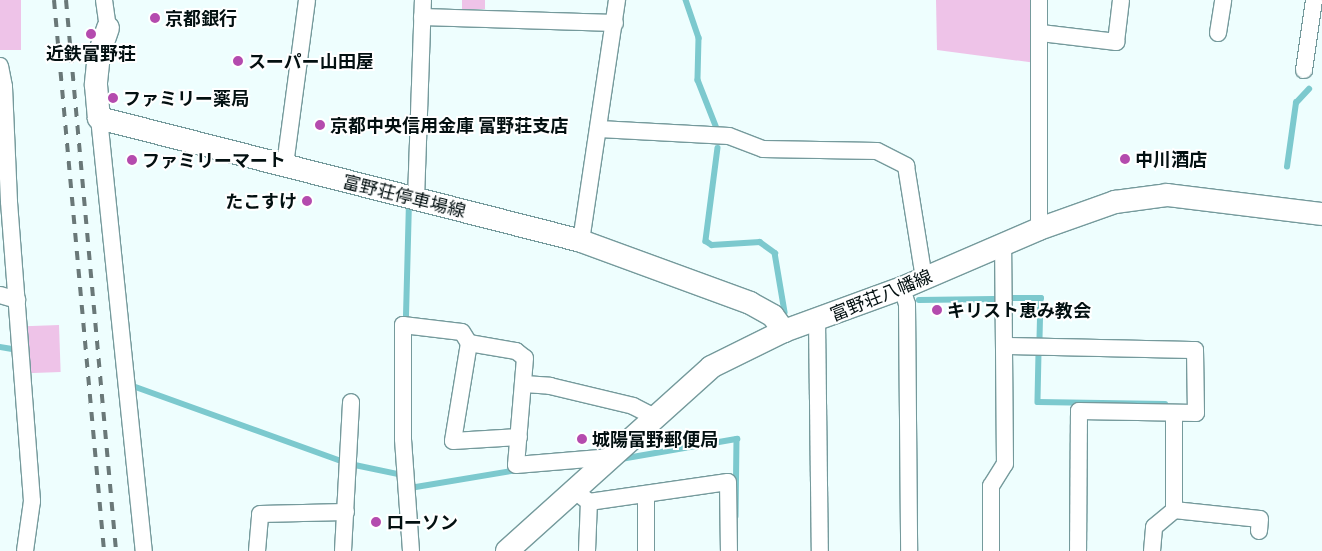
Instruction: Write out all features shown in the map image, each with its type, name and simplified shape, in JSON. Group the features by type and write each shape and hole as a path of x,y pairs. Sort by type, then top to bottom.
{"main road":[{"path":"98,118 96,85 99,54 108,28"},
{"name":"富野荘停車場線","path":"98,118 581,241 750,303 773,316 784,331"},
{"name":"富野荘八幡線","path":"507,551 582,496 612,457 711,367 784,331 902,288 1039,229 1115,202 1167,195 1322,214"}],"street":[{"path":"104,0 108,28"},
{"path":"285,165 307,0"},
{"path":"416,199 423,0"},
{"path":"581,241 617,0"},
{"path":"1039,229 1040,0"},
{"path":"1041,33 1116,42 1121,0"},
{"path":"1218,33 1223,0"},
{"path":"1304,70 1314,0"},
{"path":"422,17 615,23"},
{"path":"0,66 4,88 5,201 16,300 32,501 25,551"},
{"path":"98,118 144,551"},
{"path":"599,129 729,136 763,149 877,151 906,166 924,278"},
{"path":"991,551 991,486 1005,464 1003,246"},
{"path":"902,288 907,304 909,551"},
{"path":"0,295 16,300"},
{"path":"817,320 820,551"},
{"path":"411,551 403,440 403,325 462,332 469,343 453,441 519,437"},
{"path":"469,343 516,351 525,358 516,464 612,457"},
{"path":"1005,346 1195,350 1196,413 1079,411 1078,551"},
{"path":"524,384 550,386 633,406 655,417"},
{"path":"343,551 352,402"},
{"path":"1174,413 1174,510"},
{"path":"586,551 582,496 646,495 728,482 729,551"},
{"path":"646,495 646,551"},
{"path":"1152,551 1154,527 1174,510 1260,519 1259,531"},
{"path":"257,551 260,514 346,512"}],"shaded area":[{"path":"0,0 21,0 21,50 0,50"},
{"path":"462,0 485,0 485,9 462,9"},
{"path":"936,0 1033,0 1036,63 937,50"},
{"path":"59,325 61,372 27,373 25,326"}],"waterway":[{"path":"686,0 699,38 698,80 718,131"},
{"path":"1287,167 1296,103 1309,89"},
{"path":"718,148 706,241 712,245 760,242 775,253 785,312"},
{"path":"406,316 409,203"},
{"path":"1008,298 1041,298 1040,338"},
{"path":"919,300 994,299"},
{"path":"0,347 12,349"},
{"path":"1039,353 1038,402 1165,404"},
{"path":"133,386 338,460"},
{"path":"621,459 737,439 736,516"},
{"path":"355,465 398,474"},
{"path":"410,488 518,470"}],"railway":[{"path":"54,0 104,551"},
{"path":"66,0 116,551"}],"place":[{"name":"京都銀行","path":"155,18"},
{"name":"近鉄富野荘","path":"91,34"},
{"name":"スーパー山田屋","path":"238,61"},
{"name":"ファミリー薬局","path":"113,98"},
{"name":"京都中央信用金庫 富野荘支店","path":"320,125"},
{"name":"中川酒店","path":"1125,159"},
{"name":"ファミリーマート","path":"132,160"},
{"name":"たこすけ","path":"307,201"},
{"name":"キリスト恵み教会","path":"937,310"},
{"name":"城陽富野郵便局","path":"582,439"},
{"name":"ローソン","path":"376,522"}]}
